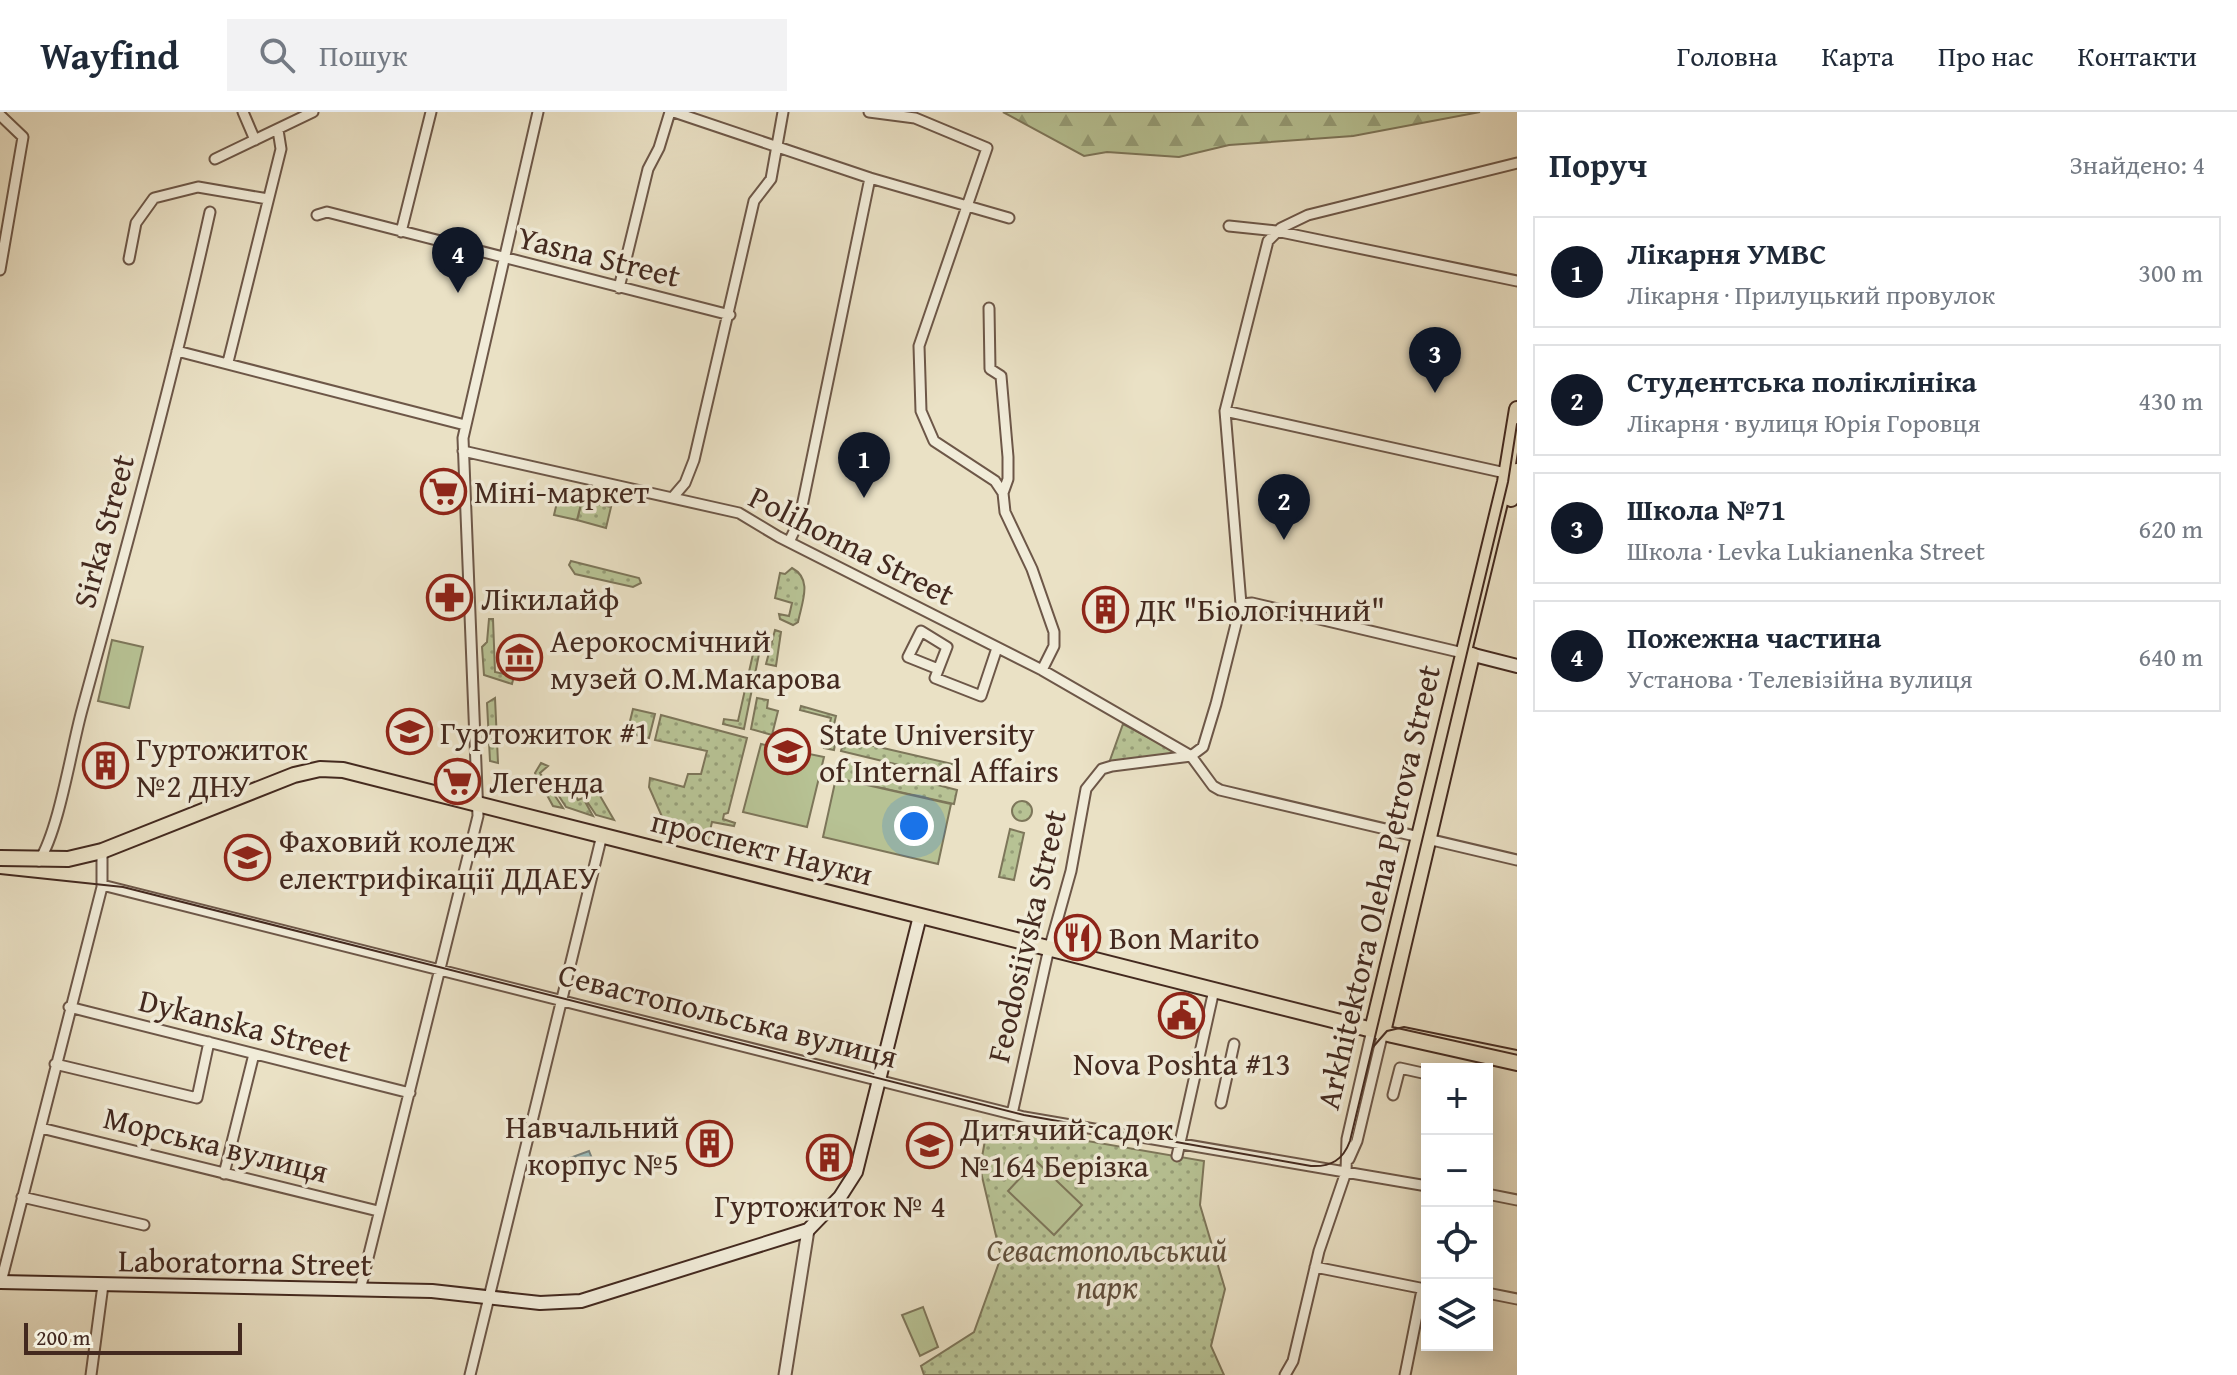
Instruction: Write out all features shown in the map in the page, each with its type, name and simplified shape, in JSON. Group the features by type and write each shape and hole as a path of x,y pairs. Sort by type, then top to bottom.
{"main road":[{"name":"Arkhitektora Oleha Petrova Street","path":"1378,1031 1514,474 1517,409"},
{"path":"1468,654 1517,666"},
{"name":"проспект Науки","path":"0,858 39,861 68,859 102,851 274,783 320,769 343,770 1378,1031 1517,1063"},
{"path":"808,1230 840,1197 856,1172 920,916"},
{"name":"Laboratorna Street","path":"1,1282 360,1290 540,1303 581,1301 808,1230"}],"street":[{"path":"243,112 255,140"},
{"path":"215,159 313,112"},
{"path":"401,232 431,112"},
{"path":"360,1290 477,826 463,451 465,425 538,112"},
{"path":"619,288 648,169 672,112 870,178 1009,218"},
{"path":"673,497 685,483 694,460 754,201 771,179 783,112"},
{"path":"869,112 915,118 987,148 919,346 921,411 934,441 995,481 1003,493 1009,526 1032,569 1054,632 1054,646 1042,670"},
{"path":"0,115 23,137 0,270"},
{"path":"228,362 281,149 278,130"},
{"path":"1517,163 1308,215 1276,231 1268,241 1253,289 1225,411 1241,604 1203,747 1191,756 1213,786 1220,790 1517,860"},
{"path":"789,542 799,521 870,178"},
{"path":"129,259 136,223 154,198 198,187 268,199"},
{"path":"0,189 12,195"},
{"name":"Sirka Street","path":"39,861 50,844 65,773 177,351 210,212"},
{"name":"Yasna Street","path":"317,215 327,212 730,315"},
{"path":"1229,226 1276,231 1517,281"},
{"path":"989,308 990,369 1001,376 1007,431 1008,479 1003,493"},
{"path":"177,351 465,425"},
{"path":"1225,411 1514,474"},
{"name":"Polihonna Street","path":"463,451 739,513 789,542 1042,670 1191,756"},
{"path":"1241,604 1252,603 1468,654"},
{"path":"938,669 908,657 921,631 947,647 935,678 981,696 997,648"},
{"name":"Feodosiivska Street","path":"1012,1114 1071,871 1086,789 1092,779 1112,766 1191,756"},
{"path":"470,1375 602,835"},
{"path":"1,1282 102,885 102,851"},
{"name":"Севастопольська вулиця","path":"102,885 1012,1114 1178,1151 1347,1167 1421,1185"},
{"path":"1178,1151 1214,990"},
{"name":"Dykanska Street","path":"69,1007 410,1093"},
{"name":"Arkhitektora Oleha Petrova Street","path":"1285,1375 1293,1361 1315,1267 1347,1167 1347,1139 1378,1031"},
{"path":"55,1064 197,1098 209,1042"},
{"path":"1221,1103 1234,1044"},
{"path":"224,1174 254,1054"},
{"path":"1393,1095 1400,1068 1421,1073"},
{"name":"Морська вулиця","path":"41,1128 378,1211"},
{"path":"1493,1195 1517,1200"},
{"path":"22,1197 144,1225"},
{"path":"785,1375 808,1230"},
{"path":"1315,1267 1421,1287"},
{"path":"91,1375 103,1285"},
{"path":"1493,1294 1517,1299"},
{"path":"1405,1375 1421,1309"}],"green space":[{"path":"1003,112 1480,112 1353,136 1229,145 1179,157 1107,152 1084,156"},
{"path":"559,494 582,500 577,520 554,515"},
{"path":"582,500 611,507 606,528 577,520"},
{"path":"571,561 639,578 641,583 633,587 575,574 569,565"},
{"path":"792,568 802,578 804,585 798,622 793,625 780,619 779,614 789,616 792,603 775,598 780,573 785,574"},
{"path":"489,619 493,619 495,672 514,676 512,684 484,675 482,647 487,642"},
{"path":"775,630 781,632 776,666 766,664"},
{"path":"112,640 143,647 129,708 98,701"},
{"path":"734,643 760,649 744,729 723,724 724,719 738,721 753,654 732,649"},
{"path":"495,698 498,763 490,761 487,703"},
{"path":"757,698 768,700 767,708 778,711 772,735 751,729"},
{"path":"801,706 836,716 831,737 836,739 834,750 824,748 831,718 800,710"},
{"path":"633,709 655,714 649,738 627,733"},
{"path":"661,715 747,738 728,813 724,814 723,819 735,823 734,826 712,822 707,844 670,835 649,787 650,778 684,787 688,774 701,774 707,751 655,740"},
{"path":"1123,724 1180,754 1109,763"},
{"path":"844,739 961,766 957,779 841,751"},
{"path":"761,744 824,757 807,827 743,812"},
{"path":"845,761 957,790 954,804 836,778 840,763"},
{"path":"541,763 548,766 540,773 563,808 553,806 535,773"},
{"path":"836,778 951,804 938,864 823,837"},
{"path":"561,785 571,788 578,800 583,798 593,816 566,807 555,790"},
{"path":"589,791 599,794 614,820 596,815 584,797"},
{"path":"1022,801 1029,804 1032,811 1029,818 1022,821 1015,818 1012,811 1015,804"},
{"path":"1010,829 1024,833 1014,880 999,877"},
{"name":"Севастопольський парк","path":"988,1124 1204,1161 1200,1205 1225,1289 1211,1346 1224,1375 924,1375 921,1366 974,1332 1001,1257 980,1168"},
{"path":"1036,1161 1082,1205 1054,1235 1008,1191"},
{"path":"923,1307 938,1347 920,1356 902,1315"}],"water":[{"path":"589,1151 593,1161 568,1170 564,1160"}],"tram line":[{"path":"0,874 123,887 1024,1115 1311,1166 1330,1164 1340,1158 1350,1141 1508,482 1517,424"},
{"path":"1373,1047 1387,1031 1404,1027 1517,1050"}],"place":[{"name":"Пожежна частина","path":"458,293"},
{"name":"Школа №71","path":"1435,393"},
{"name":"Міні-маркет","path":"443,491"},
{"name":"Лікарня УМВС","path":"864,498"},
{"name":"Студентська поліклініка","path":"1284,540"},
{"name":"Лікилайф","path":"450,598"},
{"name":"ДК \"Біологічний\"","path":"1105,609"},
{"name":"Аерокосмічний музей О.М.Макарова","path":"519,658"},
{"name":"Гуртожиток #1","path":"409,732"},
{"name":"State University of Internal Affairs","path":"788,751"},
{"name":"Гуртожиток №2 ДНУ","path":"105,766"},
{"name":"Легенда","path":"458,781"},
{"name":"Фаховий коледж електрифікації ДДАЕУ","path":"248,858"},
{"name":"Bon Marito","path":"1078,937"},
{"name":"Nova Poshta #13","path":"1182,1016"},
{"name":"Навчальний корпус №5","path":"710,1144"},
{"name":"Дитячий садок №164 Берізка","path":"929,1146"},
{"name":"Гуртожиток № 4","path":"830,1158"}]}
